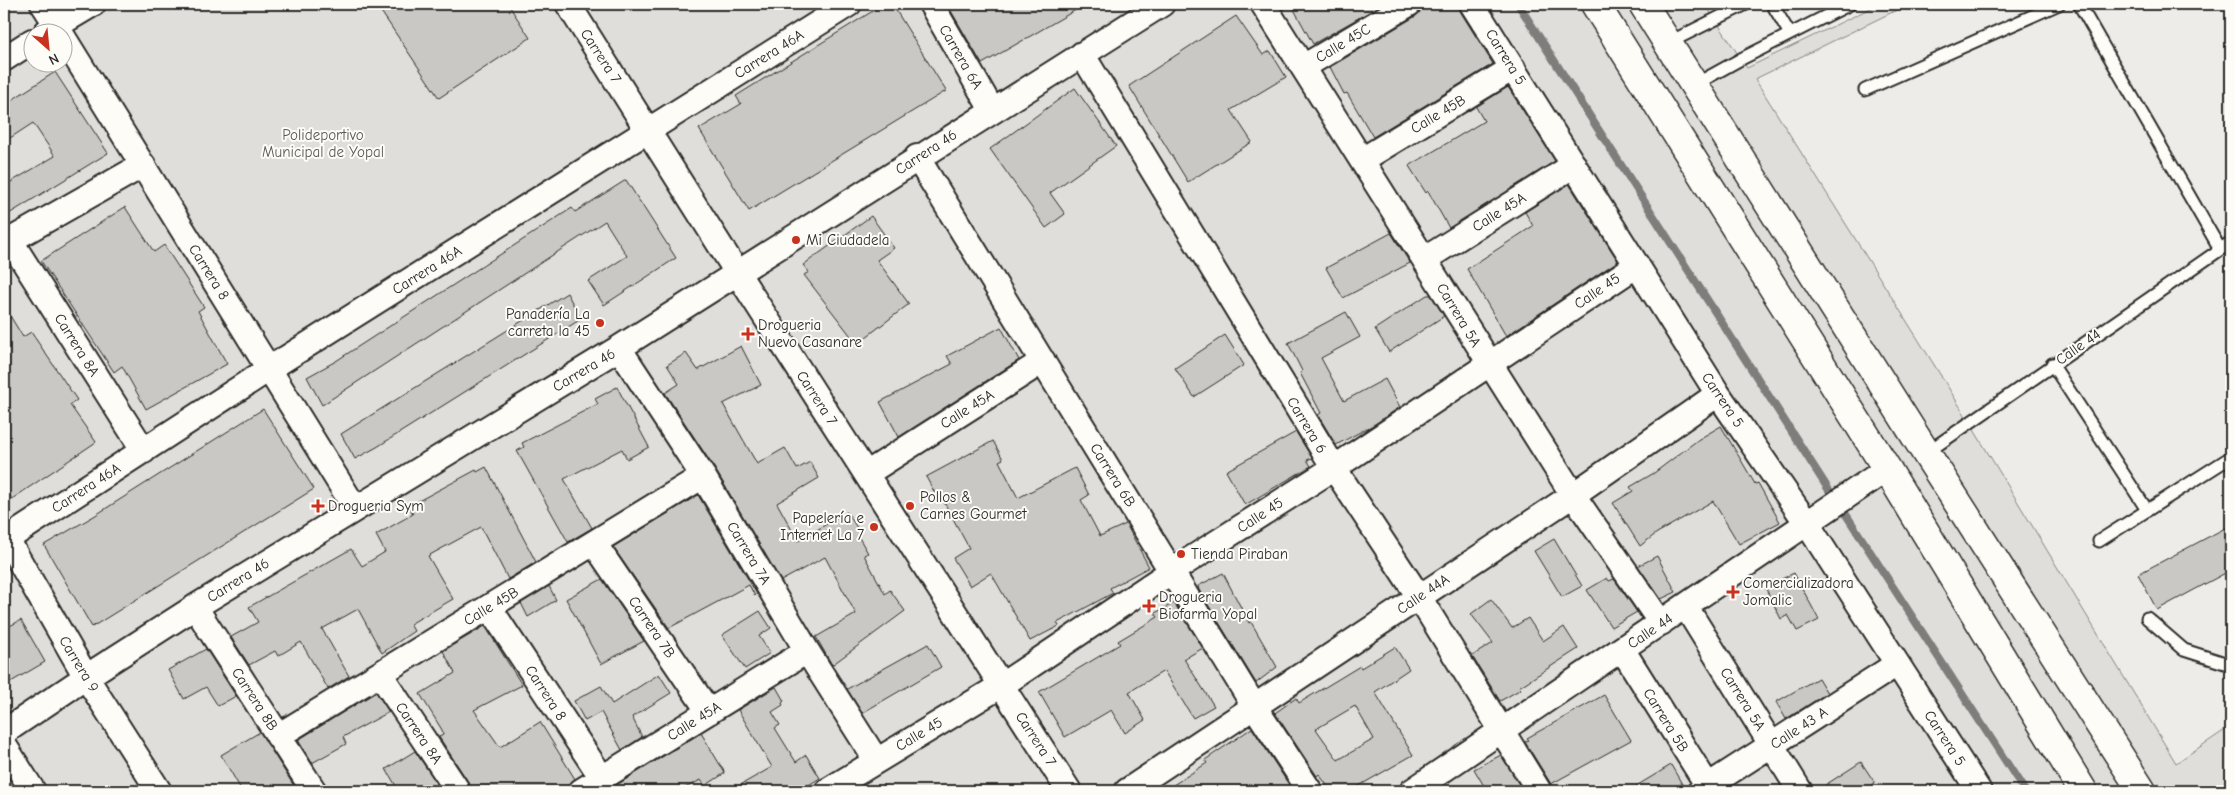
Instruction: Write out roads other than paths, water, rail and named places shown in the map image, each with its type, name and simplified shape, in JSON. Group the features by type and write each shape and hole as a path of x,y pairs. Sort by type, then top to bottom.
{"main road":[{"path":"1595,4 1887,469 2083,791"},
{"path":"1643,4 2142,791"}],"street":[{"name":"Carrera 8","path":"43,4 52,22"},
{"path":"70,22 92,4"},
{"name":"Carrera 7","path":"568,4 738,274 1069,791"},
{"name":"Carrera 46A","path":"5,537 144,451 849,4"},
{"name":"Carrera 6A","path":"931,4 992,110"},
{"name":"Carrera 46","path":"4,732 195,607 738,274 917,157 1162,4"},
{"name":"Carrera 5A","path":"1263,4 1573,495 1661,623"},
{"name":"Calle 45C","path":"1303,67 1409,4"},
{"name":"Carrera 5","path":"1472,4 1718,394 1808,525 1979,791"},
{"path":"4,59 22,47"},
{"name":"Carrera 6","path":"1082,54 1334,468 1420,597 1539,791"},
{"name":"Carrera 8","path":"72,55 143,166 355,508"},
{"name":"Calle 45B","path":"1362,160 1513,68"},
{"name":"Carrera 6B","path":"917,157 1254,706 1310,791"},
{"name":"Calle 45A","path":"1425,259 1574,165"},
{"path":"7,242 143,166"},
{"name":"Carrera 8A","path":"7,242 144,451"},
{"name":"Calle 45","path":"827,791 1002,685 1172,571 1334,468 1636,265"},
{"name":"Carrera 7A","path":"619,348 703,476 807,651 876,760"},
{"name":"Calle 45A","path":"866,474 1043,361"},
{"name":"Calle 44A","path":"1127,791 1573,495 1718,394"},
{"name":"Calle 44","path":"1412,791 1808,525 1887,469"},
{"name":"Calle 45B","path":"278,736 703,476"},
{"name":"Carrera 9","path":"5,537 86,677 159,791"},
{"name":"Carrera 7B","path":"594,543 709,712"},
{"name":"Carrera 8B","path":"195,607 314,791"},
{"name":"Carrera 8","path":"489,607 602,778"},
{"name":"Carrera 5A","path":"1686,607 1800,791"},
{"name":"Carrera 5B","path":"1622,650 1706,790"},
{"name":"Calle 45A","path":"582,791 807,651"},
{"name":"Calle 43 A","path":"1706,790 1897,664"},
{"name":"Carrera 8A","path":"380,674 458,791"},
{"path":"4,745 33,791"}],"lane":[{"path":"1668,43 1746,4"},
{"path":"1772,4 1790,34"},
{"path":"1694,85 1850,4"},
{"path":"1866,90 2059,4"},
{"path":"2079,4 2220,249"},
{"name":"Calle 44","path":"1926,453 2052,364 2231,242"},
{"path":"2052,364 2147,510"},
{"path":"2098,541 2231,457"},
{"path":"2147,618 2184,650 2231,665"}],"waterway":[{"path":"1518,4 1834,498"},
{"path":"1845,513 2025,791"}],"place":[{"name":"Mi Ciudadela","path":"796,240"},
{"name":"Panadería La carreta la 45","path":"600,323"},
{"name":"Drogueria Nuevo Casanare","path":"748,334"},
{"name":"Drogueria Sym","path":"318,506"},
{"name":"Pollos & Carnes Gourmet","path":"910,506"},
{"name":"Papelería e Internet La 7","path":"874,527"},
{"name":"Tienda Piraban","path":"1181,554"},
{"name":"Comercializadora Jomalic","path":"1733,592"},
{"name":"Drogueria Biofarma Yopal","path":"1149,606"}],"park label":[{"name":"Polideportivo Municipal de Yopal","path":"323,144"}]}
